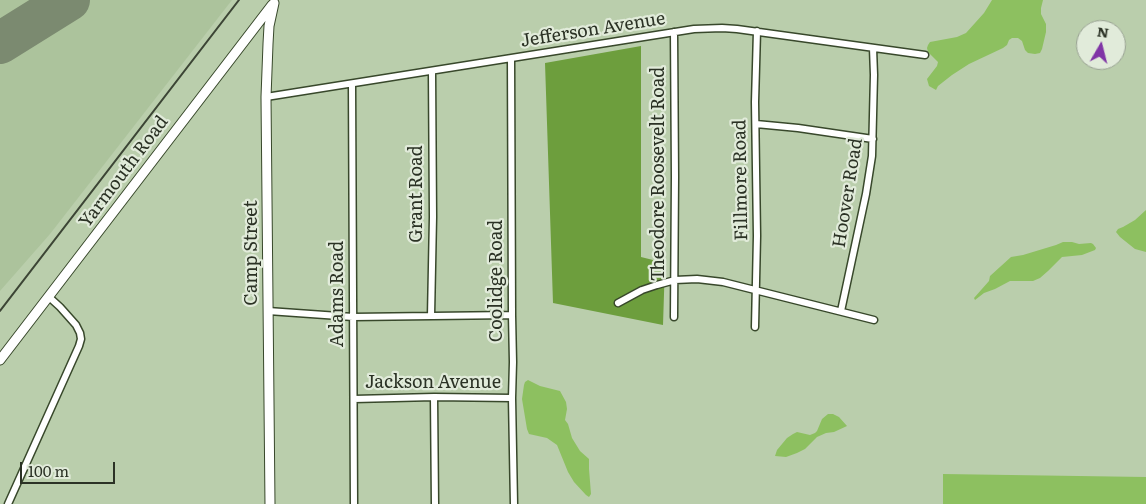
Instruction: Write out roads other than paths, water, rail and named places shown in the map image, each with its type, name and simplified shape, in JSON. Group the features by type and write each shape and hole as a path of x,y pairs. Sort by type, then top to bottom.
{"main road":[{"name":"Yarmouth Road","path":"0,360 275,1"},
{"name":"Camp Street","path":"270,504 266,97 269,26 275,1"},
{"path":"252,32 268,44"}],"street":[{"name":"Jefferson Avenue","path":"266,97 432,72 694,28 757,32 925,56"},
{"name":"Theodore Roosevelt Road","path":"674,32 676,280 674,317"},
{"name":"Fillmore Road","path":"755,327 757,236 755,102 757,32"},
{"name":"Hoover Road","path":"841,311 870,173 873,139 873,48"},
{"name":"Coolidge Road","path":"512,58 512,398 514,504"},
{"name":"Grant Road","path":"431,316 433,218 432,72"},
{"name":"Adams Road","path":"352,84 354,504"},
{"path":"756,124 873,139"},
{"path":"618,303 642,290 676,280 715,281 874,320"},
{"path":"8,504 80,346 80,333 76,325 49,296"},
{"path":"268,311 353,317 512,316"},
{"path":"434,397 435,504"},
{"name":"Jackson Avenue","path":"354,399 512,398"}],"railway":[{"path":"0,311 239,0"}]}
